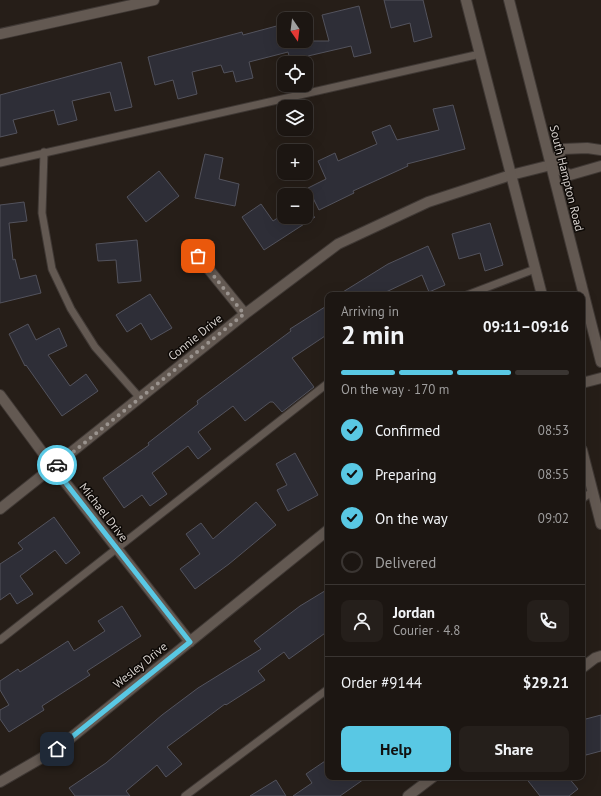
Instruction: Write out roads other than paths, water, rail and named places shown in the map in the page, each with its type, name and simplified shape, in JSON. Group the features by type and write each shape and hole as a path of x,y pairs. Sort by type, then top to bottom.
{"street":[{"path":"466,0 541,292"},
{"name":"South Hampton Road","path":"509,0 583,292"},
{"path":"0,34 147,1"},
{"path":"601,150 587,148 563,150 551,164 570,175 601,166"},
{"name":"Connie Drive","path":"0,510 244,314 338,244 428,202 511,175 551,164"},
{"path":"198,256 244,314"},
{"name":"South Hampton Road","path":"585,299 601,362"},
{"path":"585,382 601,378"},
{"name":"Michael Drive","path":"0,396 54,468 190,642"},
{"path":"585,461 601,524"},
{"name":"Wesley Drive","path":"0,782 57,749 325,532"},
{"path":"585,666 595,658 601,656"},
{"path":"408,796 429,780"}],"lane":[{"path":"0,163 480,54"},
{"path":"44,152 42,213 52,269 71,309 95,347 140,398"},
{"path":"475,292 535,270"},
{"path":"0,640 325,385"},
{"path":"585,497 593,491"},
{"path":"185,796 325,691"}]}
